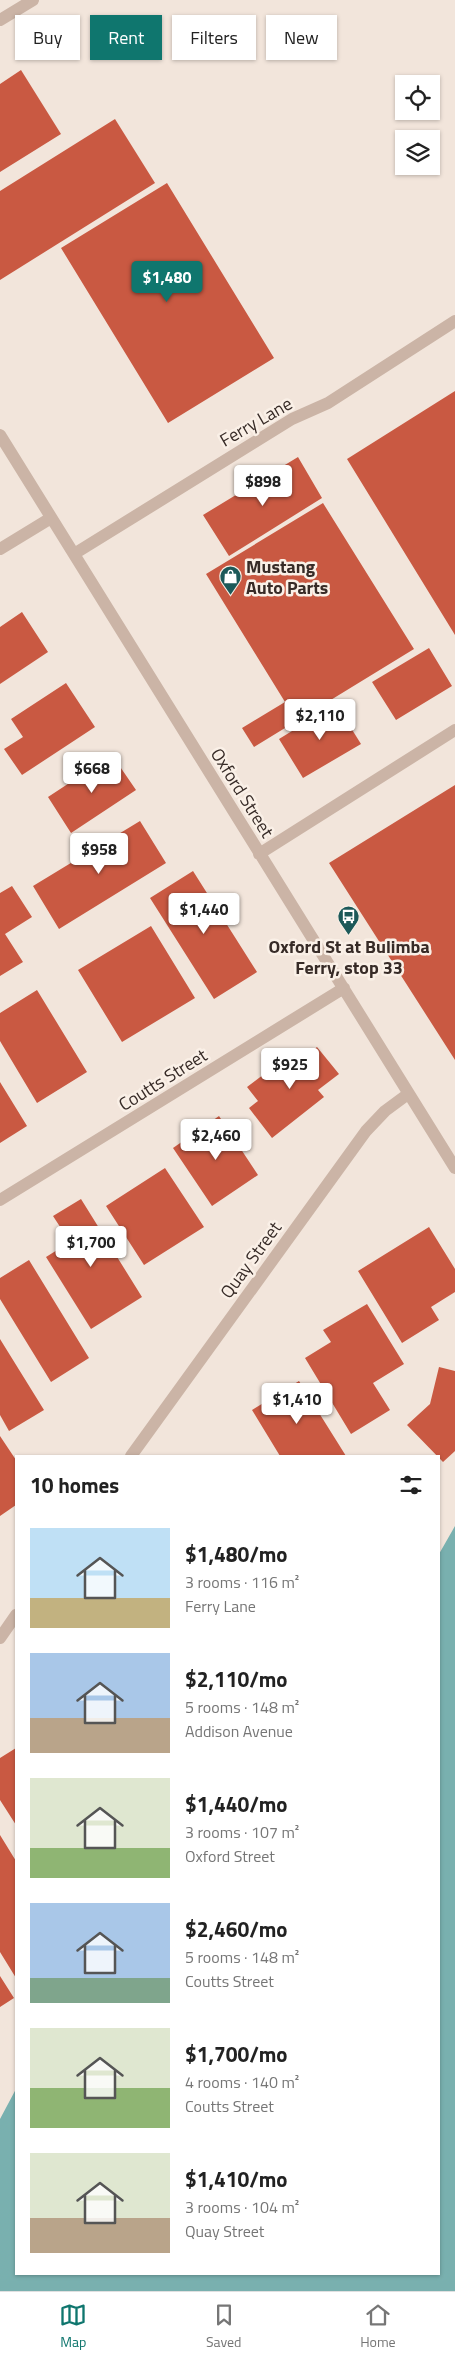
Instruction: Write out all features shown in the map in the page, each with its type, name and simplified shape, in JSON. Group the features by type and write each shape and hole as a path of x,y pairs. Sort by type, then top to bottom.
{"street":[{"path":"0,20 33,0"},
{"name":"Ferry Lane","path":"74,554 292,419 328,403 455,321"},
{"name":"Oxford Street","path":"0,436 455,1168"},
{"path":"0,549 51,518"},
{"path":"259,854 455,730"},
{"name":"Coutts Street","path":"0,1200 344,988"},
{"name":"Quay Street","path":"132,1455 366,1131 385,1111 408,1094"},
{"path":"0,1638 15,1616"}],"water":[{"path":"455,1526 455,2291 0,2291 0,2119 15,2091 15,2275 440,2275 440,1552"}],"building":[{"path":"21,70 61,134 0,172 0,84"},
{"path":"115,119 155,183 0,280 0,191"},
{"path":"167,183 274,358 168,423 61,248"},
{"path":"455,391 455,635 347,459"},
{"path":"298,457 322,498 229,556 203,515"},
{"path":"323,503 414,649 254,747 242,728 285,702 206,574"},
{"path":"22,612 48,652 0,684 0,627"},
{"path":"429,648 452,686 396,720 372,682"},
{"path":"66,683 95,727 22,775 4,749 23,737 11,719"},
{"path":"336,704 361,744 303,778 279,739"},
{"path":"112,755 136,790 71,833 48,797"},
{"path":"455,785 455,1060 329,863"},
{"path":"140,821 166,863 59,929 33,886"},
{"path":"193,871 257,972 214,999 150,898"},
{"path":"12,886 32,917 5,934 23,962 0,976 0,893"},
{"path":"151,926 195,998 122,1042 78,970"},
{"path":"37,990 87,1072 37,1103 0,1041 0,1013"},
{"path":"317,1047 339,1074 318,1090 324,1097 272,1138 249,1108 258,1101 247,1087 293,1052 300,1060"},
{"path":"0,1082 27,1126 0,1143"},
{"path":"219,1116 258,1175 212,1206 173,1148"},
{"path":"165,1168 204,1227 144,1265 106,1206"},
{"path":"81,1199 142,1297 91,1329 46,1257 70,1242 53,1216"},
{"path":"429,1227 455,1269 455,1292 431,1307 439,1320 402,1343 358,1271"},
{"path":"29,1260 89,1358 51,1382 0,1299 0,1278"},
{"path":"367,1304 404,1364 373,1383 390,1410 351,1434 305,1358 331,1342 323,1330"},
{"path":"0,1339 44,1410 9,1431 0,1415"},
{"path":"439,1367 455,1371 455,1451 443,1462 440,1459 440,1455 436,1455 407,1425 430,1404"},
{"path":"299,1381 345,1455 279,1455 252,1410"},
{"path":"0,1436 15,1458 15,1506 0,1516"},
{"path":"15,1749 15,1823 0,1800 0,1758"},
{"path":"0,1835 15,1859 15,1976 0,1952"},
{"path":"0,1976 14,1998 0,2007"}],"place":[{"name":"Mustang Auto Parts","path":"230,596"},
{"name":"Oxford St at Bulimba Ferry, stop 33","path":"349,936"}]}
